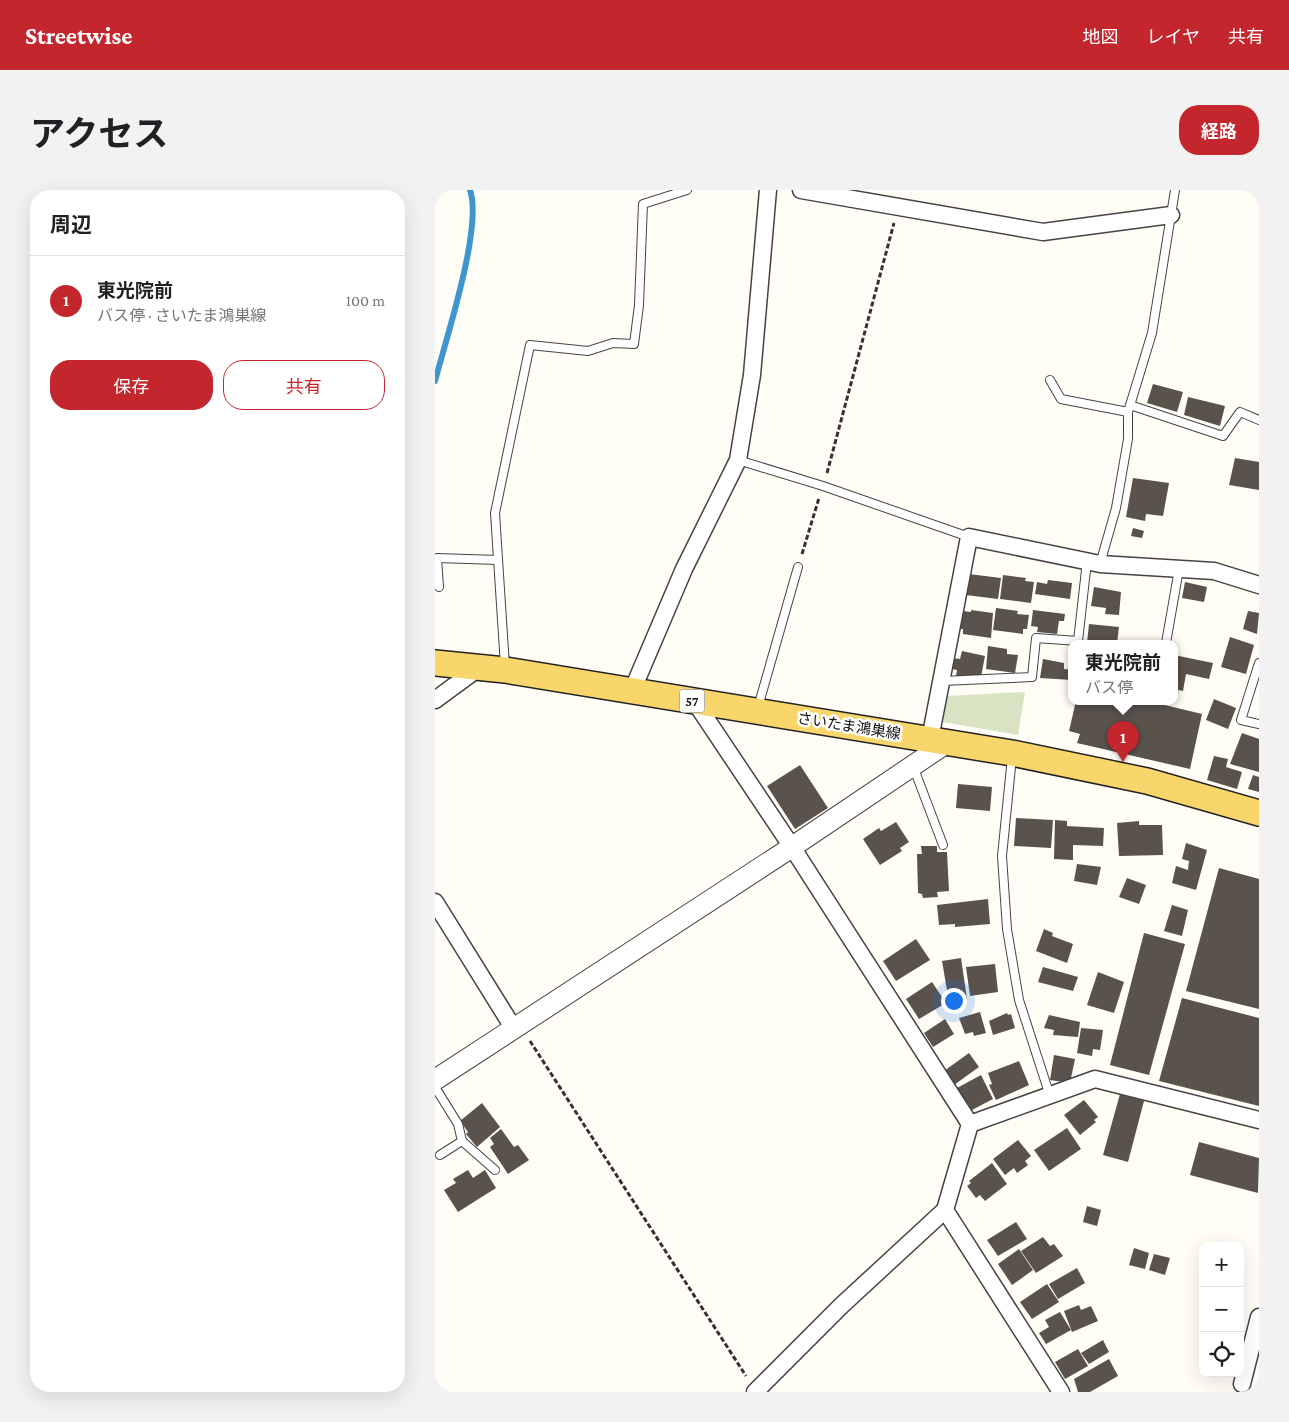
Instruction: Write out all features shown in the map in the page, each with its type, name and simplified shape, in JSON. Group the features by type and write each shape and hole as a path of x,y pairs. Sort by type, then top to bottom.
{"main road":[{"name":"さいたま鴻巣線","path":"435,663 505,670 1012,753 1147,781 1259,813"}],"street":[{"path":"632,691 684,569 737,460 752,375 768,190"},
{"path":"801,190 1043,232 1171,215"},
{"path":"435,1080 913,766 939,741 942,681 969,537 1094,562 1214,572 1259,585"},
{"path":"435,700 480,667"},
{"path":"695,702 792,847 970,1124 945,1210 842,1305 755,1392"},
{"path":"435,902 514,1029"},
{"path":"970,1124 1095,1079 1259,1120"},
{"path":"945,1210 1061,1392"},
{"path":"1242,1384 1259,1317"}],"lane":[{"path":"505,670 495,513 530,345 587,351 613,343 634,344 639,305 643,204 687,190"},
{"path":"1078,640 1094,562 1116,508 1128,439 1129,408 1152,333 1175,190"},
{"path":"1050,380 1061,398 1129,408 1223,436 1240,412 1259,420"},
{"path":"737,460 823,486 969,537"},
{"path":"439,587 437,558 498,560"},
{"path":"757,712 798,567"},
{"path":"1167,640 1179,569"},
{"path":"942,681 1032,677 1036,638 1068,640"},
{"path":"1259,663 1241,720 1259,724"},
{"path":"1012,753 1002,856 1007,929 1019,1000 1050,1096"},
{"path":"913,766 943,845"},
{"path":"435,1087 458,1124 462,1142 495,1170"},
{"path":"440,1155 462,1142"}],"path":[{"path":"798,567 823,486 899,207"},
{"path":"514,1029 523,1031 755,1392"}],"green space":[{"path":"1025,692 1018,735 943,722 946,696"}],"building":[{"path":"1153,384 1183,392 1177,412 1147,403"},
{"path":"1188,397 1225,406 1220,426 1184,415"},
{"path":"1235,458 1259,462 1259,490 1229,485"},
{"path":"1133,478 1169,483 1163,516 1146,514 1145,521 1126,517"},
{"path":"1133,528 1144,531 1142,538 1131,536"},
{"path":"969,574 1001,578 998,599 966,595"},
{"path":"1003,575 1026,578 1025,581 1034,582 1031,603 1000,599"},
{"path":"1048,580 1072,583 1070,599 1035,594 1037,582 1047,584"},
{"path":"1185,582 1207,587 1204,602 1182,598"},
{"path":"1094,587 1121,592 1119,615 1105,614 1106,608 1091,606"},
{"path":"996,608 1018,611 1017,614 1029,615 1027,629 1023,629 1023,634 993,630"},
{"path":"971,610 993,613 991,638 963,634 963,629 960,629 963,611 971,612"},
{"path":"1033,610 1065,614 1064,621 1059,621 1057,634 1037,632 1038,627 1031,626"},
{"path":"1248,611 1259,613 1257,634 1243,629"},
{"path":"1089,624 1119,627 1117,640 1087,640"},
{"path":"1230,637 1254,645 1246,674 1221,667"},
{"path":"988,646 1007,649 1007,654 1018,655 1015,673 986,669"},
{"path":"962,651 985,656 981,677 956,676 957,670 951,669 952,658 960,659"},
{"path":"1178,656 1213,663 1209,679 1186,674 1183,691 1178,690"},
{"path":"1043,659 1064,663 1064,669 1068,670 1068,680 1040,678"},
{"path":"1214,699 1236,708 1228,729 1206,720"},
{"path":"1075,705 1165,705 1202,714 1190,769 1077,743 1080,734 1069,731"},
{"path":"1242,733 1259,739 1259,772 1230,764"},
{"path":"1214,756 1228,759 1226,767 1242,772 1237,789 1207,780"},
{"path":"800,765 828,808 795,829 767,786"},
{"path":"1253,775 1259,777 1259,792 1248,789"},
{"path":"958,784 992,787 990,811 956,808"},
{"path":"1016,818 1053,820 1051,848 1014,846"},
{"path":"1055,820 1067,821 1067,826 1104,828 1103,846 1073,845 1073,860 1054,859"},
{"path":"1139,821 1139,825 1162,825 1163,855 1119,856 1117,823"},
{"path":"896,822 909,842 900,848 902,851 880,865 863,839 879,828 881,831"},
{"path":"1186,843 1207,850 1196,890 1172,883 1176,866 1188,870 1189,861 1182,859"},
{"path":"921,846 937,846 937,852 947,852 949,891 937,892 938,897 923,898 922,894 918,893 917,854 922,854"},
{"path":"1077,864 1101,867 1097,885 1074,881"},
{"path":"1219,868 1259,879 1259,1009 1186,991"},
{"path":"1127,878 1146,885 1139,904 1119,897"},
{"path":"988,899 990,924 955,927 955,924 939,925 937,905"},
{"path":"1172,905 1188,910 1182,936 1164,931"},
{"path":"1044,929 1053,933 1052,936 1073,944 1067,963 1036,951"},
{"path":"1144,933 1185,944 1149,1075 1110,1065"},
{"path":"916,939 930,960 896,981 883,961"},
{"path":"961,958 967,999 949,1002 942,961"},
{"path":"995,964 998,992 970,996 966,967"},
{"path":"1043,967 1078,977 1073,991 1038,982"},
{"path":"1098,972 1124,982 1114,1013 1087,1005"},
{"path":"932,982 946,1003 919,1019 906,999"},
{"path":"1182,998 1259,1018 1259,1106 1159,1081"},
{"path":"980,1012 986,1033 974,1036 973,1032 965,1034 959,1018"},
{"path":"1007,1013 1008,1015 1011,1014 1015,1028 993,1035 989,1021"},
{"path":"1049,1015 1080,1022 1078,1037 1053,1035 1054,1030 1044,1028"},
{"path":"945,1019 954,1034 933,1047 924,1033"},
{"path":"1081,1028 1103,1030 1100,1050 1093,1049 1092,1056 1077,1053"},
{"path":"969,1053 979,1067 954,1085 944,1071"},
{"path":"1054,1055 1075,1059 1070,1083 1050,1080"},
{"path":"1019,1061 1029,1085 996,1100 989,1085 992,1084 988,1073"},
{"path":"981,1075 993,1099 972,1110 957,1088"},
{"path":"1120,1094 1144,1101 1128,1162 1103,1155"},
{"path":"1084,1100 1098,1117 1094,1120 1096,1122 1080,1135 1064,1115"},
{"path":"482,1103 500,1127 477,1147 466,1134 468,1132 460,1121"},
{"path":"1067,1128 1081,1149 1049,1171 1034,1150"},
{"path":"501,1129 514,1147 518,1145 529,1160 508,1174 490,1147 494,1144 490,1138"},
{"path":"1018,1140 1031,1156 1025,1161 1028,1165 1017,1173 1014,1168 1005,1175 993,1159"},
{"path":"1199,1142 1259,1158 1258,1193 1190,1175"},
{"path":"992,1163 1007,1184 985,1201 980,1195 976,1198 967,1186 971,1183 969,1181"},
{"path":"468,1170 473,1178 485,1170 496,1188 458,1212 444,1190 456,1183 453,1179"},
{"path":"1087,1206 1101,1210 1097,1226 1083,1222"},
{"path":"1016,1222 1027,1239 998,1256 987,1240"},
{"path":"1043,1237 1050,1246 1054,1244 1063,1256 1036,1273 1021,1251"},
{"path":"1134,1248 1149,1253 1145,1269 1129,1265"},
{"path":"1019,1249 1033,1270 1012,1285 998,1264"},
{"path":"1154,1254 1170,1258 1165,1275 1149,1270"},
{"path":"1077,1268 1085,1283 1058,1299 1049,1284"},
{"path":"1047,1284 1059,1302 1032,1319 1020,1302"},
{"path":"1079,1305 1081,1310 1091,1306 1098,1321 1072,1332 1064,1311"},
{"path":"1060,1312 1071,1330 1046,1344 1039,1333 1049,1327 1045,1320"},
{"path":"1103,1340 1109,1352 1089,1364 1081,1353"},
{"path":"1078,1349 1088,1366 1065,1379 1055,1362"},
{"path":"1109,1359 1118,1376 1090,1392 1078,1392 1074,1379"}],"waterway":[{"path":"435,381 468,256 473,207 470,190"}],"place":[{"name":"東光院前","path":"1123,762"}]}
